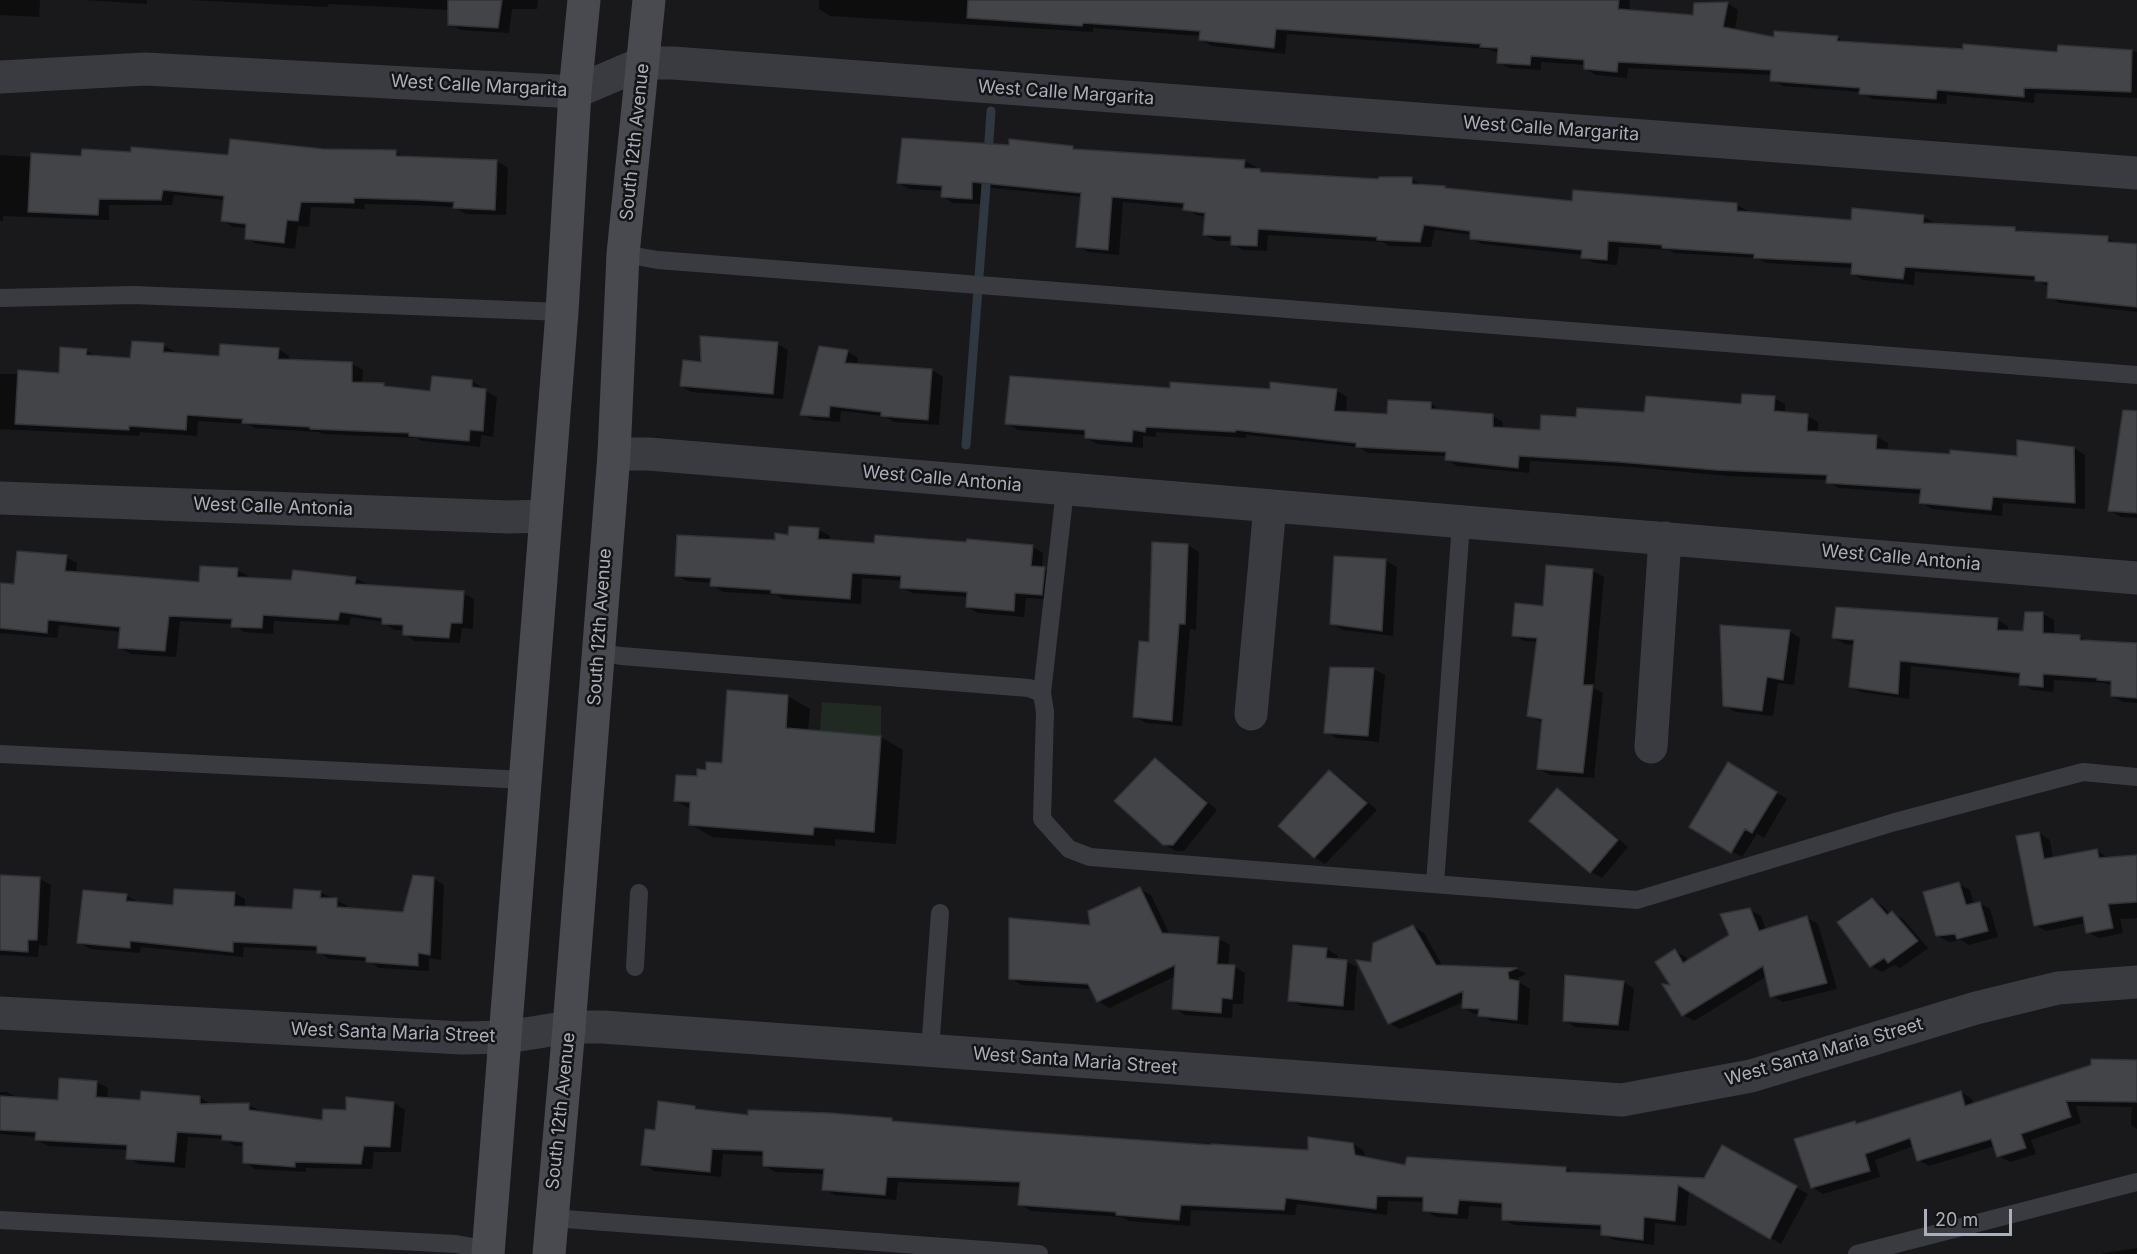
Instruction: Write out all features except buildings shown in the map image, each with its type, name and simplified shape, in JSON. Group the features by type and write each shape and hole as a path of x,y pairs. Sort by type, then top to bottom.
{"main road":[{"path":"489,1252 562,312 575,92 584,0"},
{"name":"South 12th Avenue","path":"549,1254 614,454 624,254 650,0"}],"street":[{"name":"West Calle Margarita","path":"0,77 145,69 575,92 643,63 686,64 2137,174"},
{"name":"West Calle Antonia","path":"614,454 649,454 2137,579"},
{"name":"West Calle Antonia","path":"0,498 509,517 546,516"},
{"path":"1251,714 1270,506"},
{"path":"1651,747 1665,538"},
{"name":"West Santa Maria Street","path":"0,1013 462,1038 507,1037 569,1027 930,1050 1622,1100 1751,1076 1976,1008 2058,988 2137,982"}],"lane":[{"path":"624,254 658,260 2137,375"},
{"path":"0,298 133,295 562,312"},
{"path":"1065,490 1042,693 1045,712 1042,819 1069,849 1090,857 1637,900 1895,822 2083,772 2137,777"},
{"path":"1435,884 1461,523"},
{"path":"598,652 621,656 1029,688 1042,693"},
{"path":"0,754 525,780"},
{"path":"635,967 639,893"},
{"path":"930,1050 940,913"},
{"path":"1857,1254 2137,1182"},
{"path":"551,1218 1039,1254"},
{"path":"0,1220 456,1244 489,1252"}],"shaded area":[{"path":"822,702 881,706 881,736 820,731"}],"waterway":[{"path":"988,155 991,111"},
{"path":"966,445 987,172"}]}
